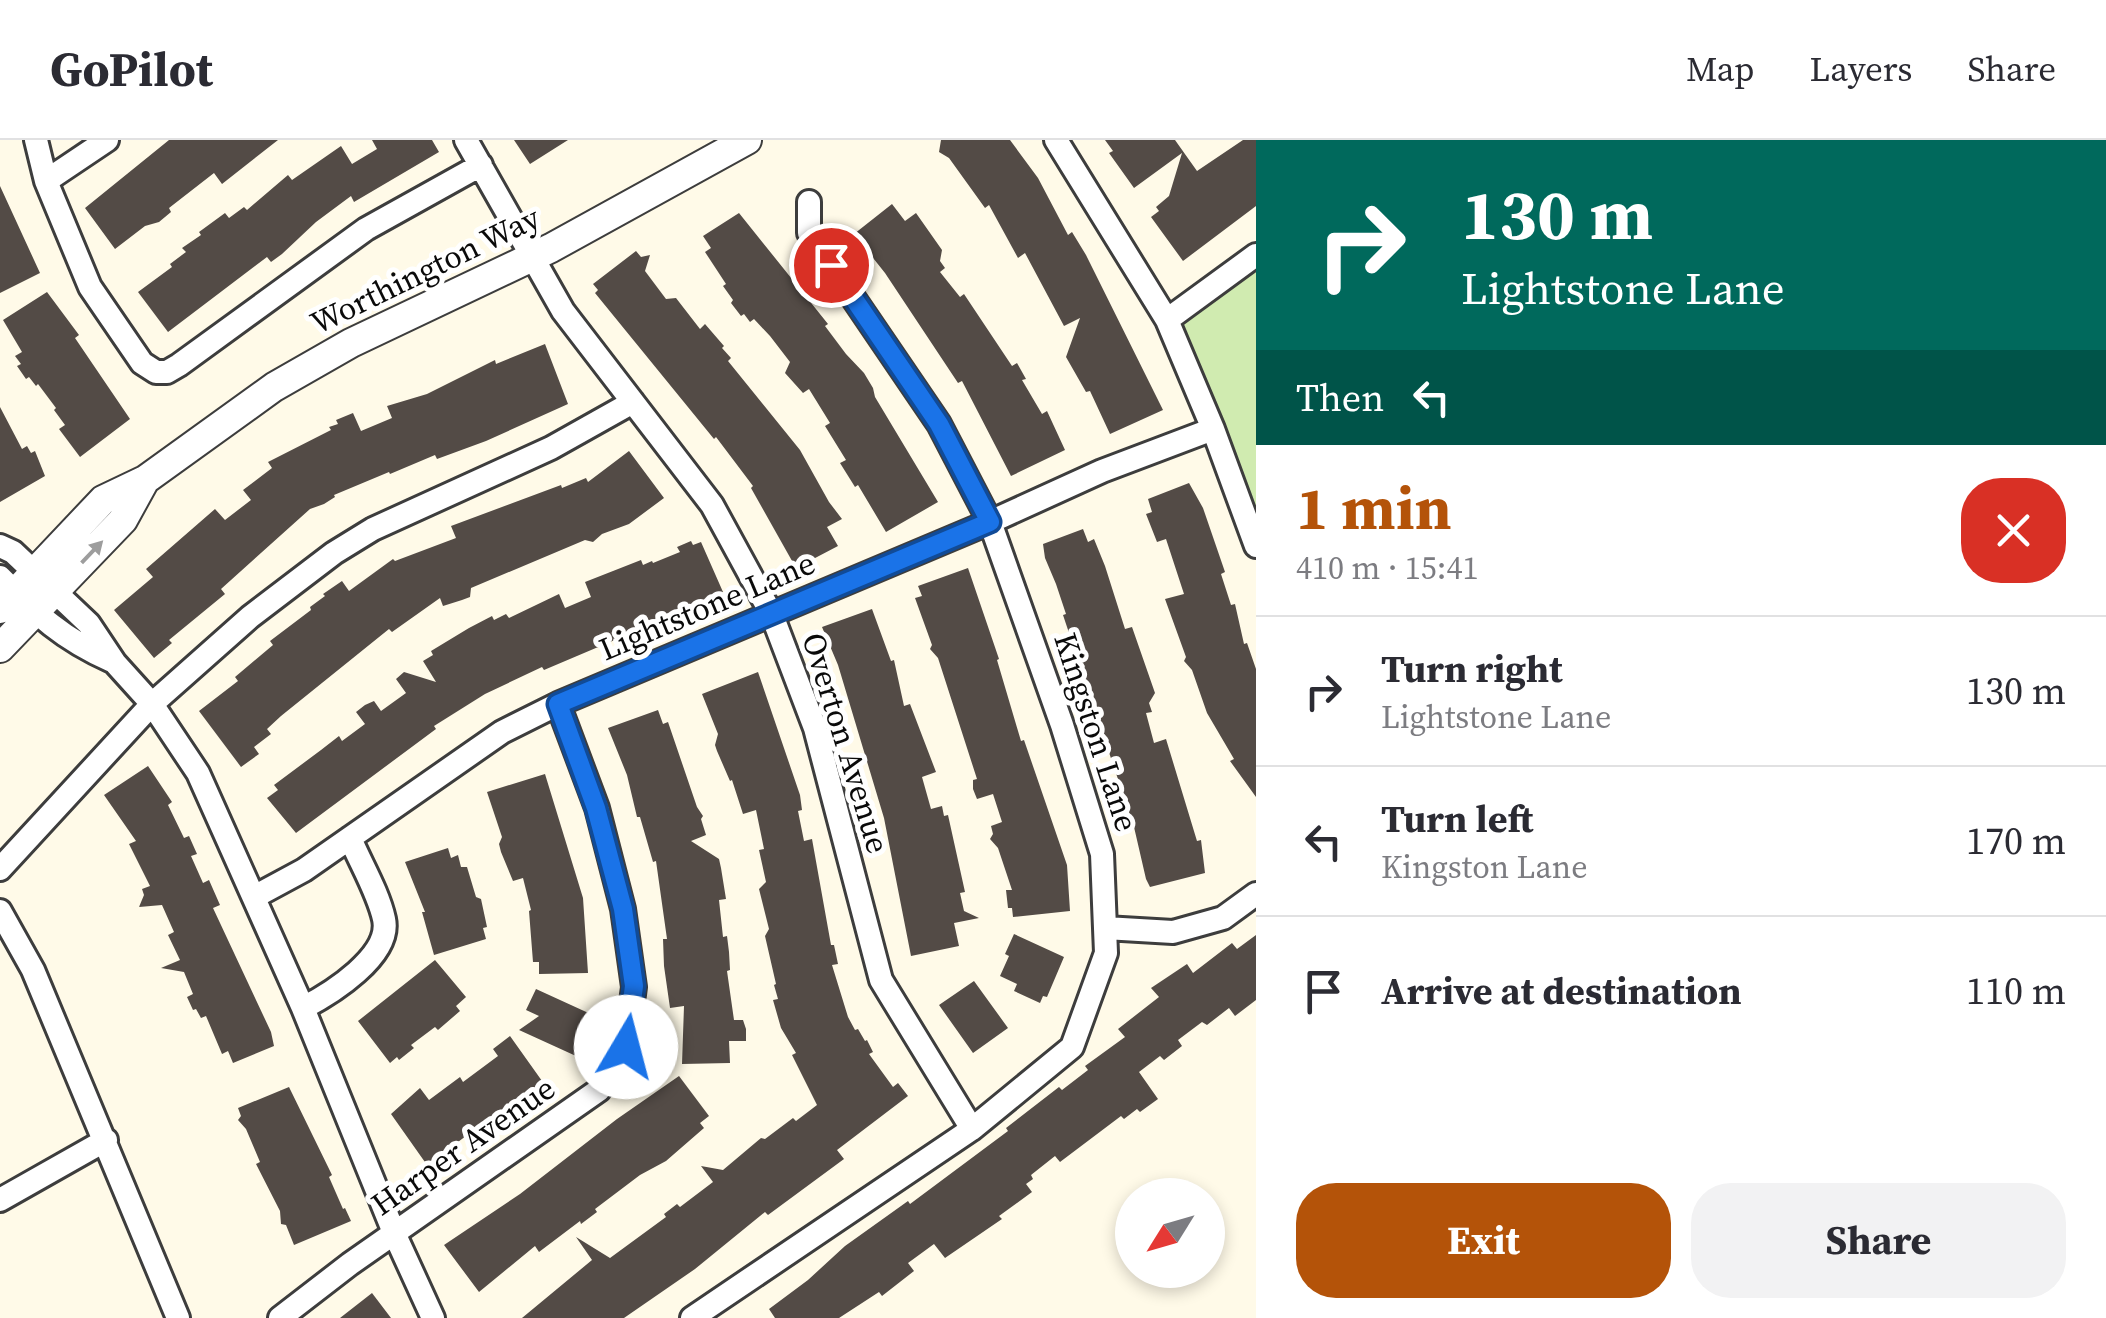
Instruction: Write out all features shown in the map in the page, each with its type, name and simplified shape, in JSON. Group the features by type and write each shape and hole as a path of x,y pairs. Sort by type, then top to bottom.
{"street":[{"path":"36,140 46,181 90,287 142,362 156,372 167,372 179,365 366,229 481,166"},
{"path":"46,181 106,140"},
{"name":"Overton Avenue","path":"466,140 563,311 712,504 772,614 814,728 881,980 972,1129"},
{"name":"Worthington Way","path":"17,593 103,500 144,480 274,387 431,304 532,258 747,140"},
{"path":"1056,140 1167,320 1214,429 1256,546"},
{"name":"Kingston Lane","path":"692,1318 972,1129 1072,1048 1106,953 1102,854 1062,725 990,522 939,424 809,233 809,202"},
{"path":"1167,320 1256,255"},
{"path":"0,869 152,704 250,617 334,553 372,529 551,448 633,402"},
{"name":"Lightstone Lane","path":"254,897 304,870 502,732 558,704 1102,471 1214,429"},
{"path":"55,592 122,520 144,480"},
{"path":"0,546 13,552 17,593 0,648"},
{"path":"17,593 55,592 89,624 115,663 152,704 198,773 434,1318"},
{"path":"17,593 73,643 115,663"},
{"name":"Harper Avenue","path":"280,1318 350,1264 599,1090 626,1047 634,986 623,909 596,808 558,704"},
{"path":"302,1008 332,993 382,942 385,922 350,838"},
{"path":"1105,928 1173,932 1223,918 1256,894"},
{"path":"0,911 34,970 178,1318"},
{"path":"0,1200 106,1140"}],"green space":[{"path":"1256,255 1256,546 1167,320"}],"building":[{"path":"169,140 278,140 222,184 214,173 169,208 171,212 159,222 145,226 115,249 85,208"},
{"path":"372,140 432,140 439,152 354,202 351,196 282,254 271,262 267,257 168,332 138,292 172,267 170,264 186,252 182,248 201,235 199,232 225,213 229,218 244,207 247,210 288,175 292,180 341,146 352,164 377,149"},
{"path":"514,140 568,140 530,164"},
{"path":"941,140 1010,140 1038,178 1068,235 1072,232 1086,255 1163,410 1110,434 1090,391 1086,392 1066,357 1080,318 1064,326 1025,253 1018,258 989,205 985,208 949,158 939,152"},
{"path":"1105,140 1175,140 1197,171 1243,140 1256,140 1256,206 1183,261 1151,217 1169,196 1182,153 1134,188 1109,153 1113,151"},
{"path":"0,186 40,273 0,293"},
{"path":"892,204 905,221 916,213 942,250 940,261 945,268 940,272 960,297 964,294 1012,366 1017,363 1026,379 1022,380 1042,414 1047,411 1065,450 1011,476 962,381 958,383 885,273 854,234"},
{"path":"739,213 864,373 938,502 886,532 840,463 846,460 809,389 803,393 785,373 790,362 770,336 754,319 750,322 744,314 741,316 731,303 733,300 723,286 726,284 705,252 711,248 703,236"},
{"path":"636,251 641,257 650,255 645,271 666,299 676,298 700,329 705,324 724,346 731,358 728,361 800,450 842,519 827,527 838,546 796,568 753,486 595,293 598,290 593,284"},
{"path":"47,292 79,335 75,338 130,419 80,457 59,429 65,425 56,408 38,384 26,379 17,366 21,364 15,356 22,352 3,320"},
{"path":"545,344 568,404 486,441 389,472 310,509 221,589 225,594 169,640 172,643 154,658 114,610 153,577 146,569 215,509 225,520 251,500 243,490 272,468 268,462 331,430 329,427 338,424 336,420 353,413 361,431 392,418 387,406 427,394 495,360 496,364"},
{"path":"0,407 22,449 27,446 31,453 35,451 45,476 0,502"},
{"path":"629,451 664,498 629,524 602,534 593,542 585,540 471,588 470,597 462,600 443,606 440,598 392,632 389,629 267,729 271,734 254,747 259,754 241,767 199,711 238,681 235,677 273,645 270,641 342,581 349,591 393,559 456,538 451,526 561,485 562,488 586,478 588,482"},
{"path":"1189,483 1203,508 1225,572 1221,574 1231,605 1235,604 1244,644 1247,643 1256,669 1256,797 1230,761 1234,759 1207,713 1192,670 1184,661 1186,657 1165,599 1184,594 1166,539 1157,542 1146,514 1152,512 1148,499"},
{"path":"1083,529 1088,542 1094,539 1125,629 1132,627 1155,693 1149,703 1152,712 1146,713 1154,743 1166,739 1197,841 1201,840 1205,873 1150,887 1146,879 1134,827 1045,558 1043,544"},
{"path":"691,541 693,545 701,542 723,592 716,597 485,694 434,726 436,729 296,833 267,798 278,790 274,785 339,736 342,741 365,724 356,712 365,705 374,701 381,711 406,693 396,679 404,672 436,682 423,661 433,655 431,651 492,616 494,620 506,614 509,618 559,594 565,608 591,597 585,582 641,560 643,565 653,563 680,552 677,547"},
{"path":"968,568 1021,741 1024,740 1067,865 1070,911 1013,917 1012,908 1008,908 1006,890 1012,890 998,848 990,839 991,826 1002,822 993,794 977,799 973,780 977,779 938,658 930,649 932,645 915,598 922,596 918,586"},
{"path":"872,609 891,661 894,660 904,706 910,704 936,772 922,777 931,809 942,806 944,816 948,815 965,892 960,893 964,911 979,918 954,923 959,946 911,956 884,818 838,665 822,627"},
{"path":"758,672 800,795 802,810 798,811 804,841 812,839 838,964 832,965 848,1017 867,1040 873,1052 869,1054 893,1087 898,1083 908,1096 837,1150 844,1159 768,1215 765,1212 695,1269 624,1318 522,1318 592,1260 576,1237 610,1258 666,1217 664,1214 677,1204 680,1207 713,1182 701,1166 723,1170 761,1138 793,1118 796,1121 817,1105 792,1055 796,1053 781,1028 773,1000 778,999 765,936 769,929 759,889 766,882 756,810 743,814 717,751 718,734 702,694"},
{"path":"658,710 663,724 668,722 703,816 706,835 691,841 719,859 721,868 726,899 719,900 723,937 727,936 729,952 727,971 734,1020 743,1020 746,1029 746,1041 729,1041 730,1063 682,1064 684,1006 670,1008 664,966 663,939 667,939 656,861 653,862 627,775 608,728"},
{"path":"148,766 172,802 168,805 184,838 189,836 197,854 191,856 203,883 209,880 220,905 213,908 271,1032 274,1046 233,1063 228,1051 222,1054 206,1016 201,1018 193,1010 187,997 193,994 184,972 161,968 180,960 168,935 174,932 162,905 139,907 142,889 150,886 129,844 136,841 104,795"},
{"path":"545,774 583,898 588,973 539,974 539,962 533,962 531,910 523,878 513,881 501,852 502,837 487,792"},
{"path":"448,848 451,858 458,855 461,867 467,867 476,897 481,899 486,939 434,955 425,912 405,862"},
{"path":"1014,934 1064,957 1047,997 1043,996 1040,1003 1014,991 1017,984 1000,976"},
{"path":"1256,935 1256,1000 1235,1016 1229,1008 1207,1025 1202,1022 1178,1040 1182,1046 1139,1072 1158,1099 1140,1112 1137,1109 1124,1119 1121,1116 1060,1162 1055,1156 1031,1175 1033,1179 1026,1184 1032,1192 999,1216 1002,1219 945,1258 934,1244 908,1263 914,1271 882,1296 879,1292 839,1318 775,1318 769,1309 845,1246 908,1201 910,1204 1008,1131 1006,1128 1059,1087 1062,1090 1088,1070 1085,1066 1125,1037 1118,1029 1159,997 1151,988 1187,964 1193,973 1232,943 1237,949"},
{"path":"435,960 466,997 456,1006 460,1011 390,1063 358,1021"},
{"path":"974,981 1008,1028 973,1053 939,1005"},
{"path":"536,989 595,1016 576,1056 519,1030 539,1016 526,1010"},
{"path":"510,1036 547,1088 469,1139 466,1136 427,1165 391,1114 420,1088 429,1100 460,1077 463,1082 498,1056 493,1049"},
{"path":"679,1076 709,1116 700,1123 704,1128 666,1161 595,1209 597,1212 581,1224 580,1221 539,1252 535,1246 479,1292 444,1245"},
{"path":"289,1087 351,1221 294,1245 256,1164 260,1162 246,1129 238,1120 238,1108"},
{"path":"372,1293 391,1318 340,1318"}],"route":[{"path":"626,1047 634,986 623,909 596,808 558,704 990,522 939,424 831,265"}]}
